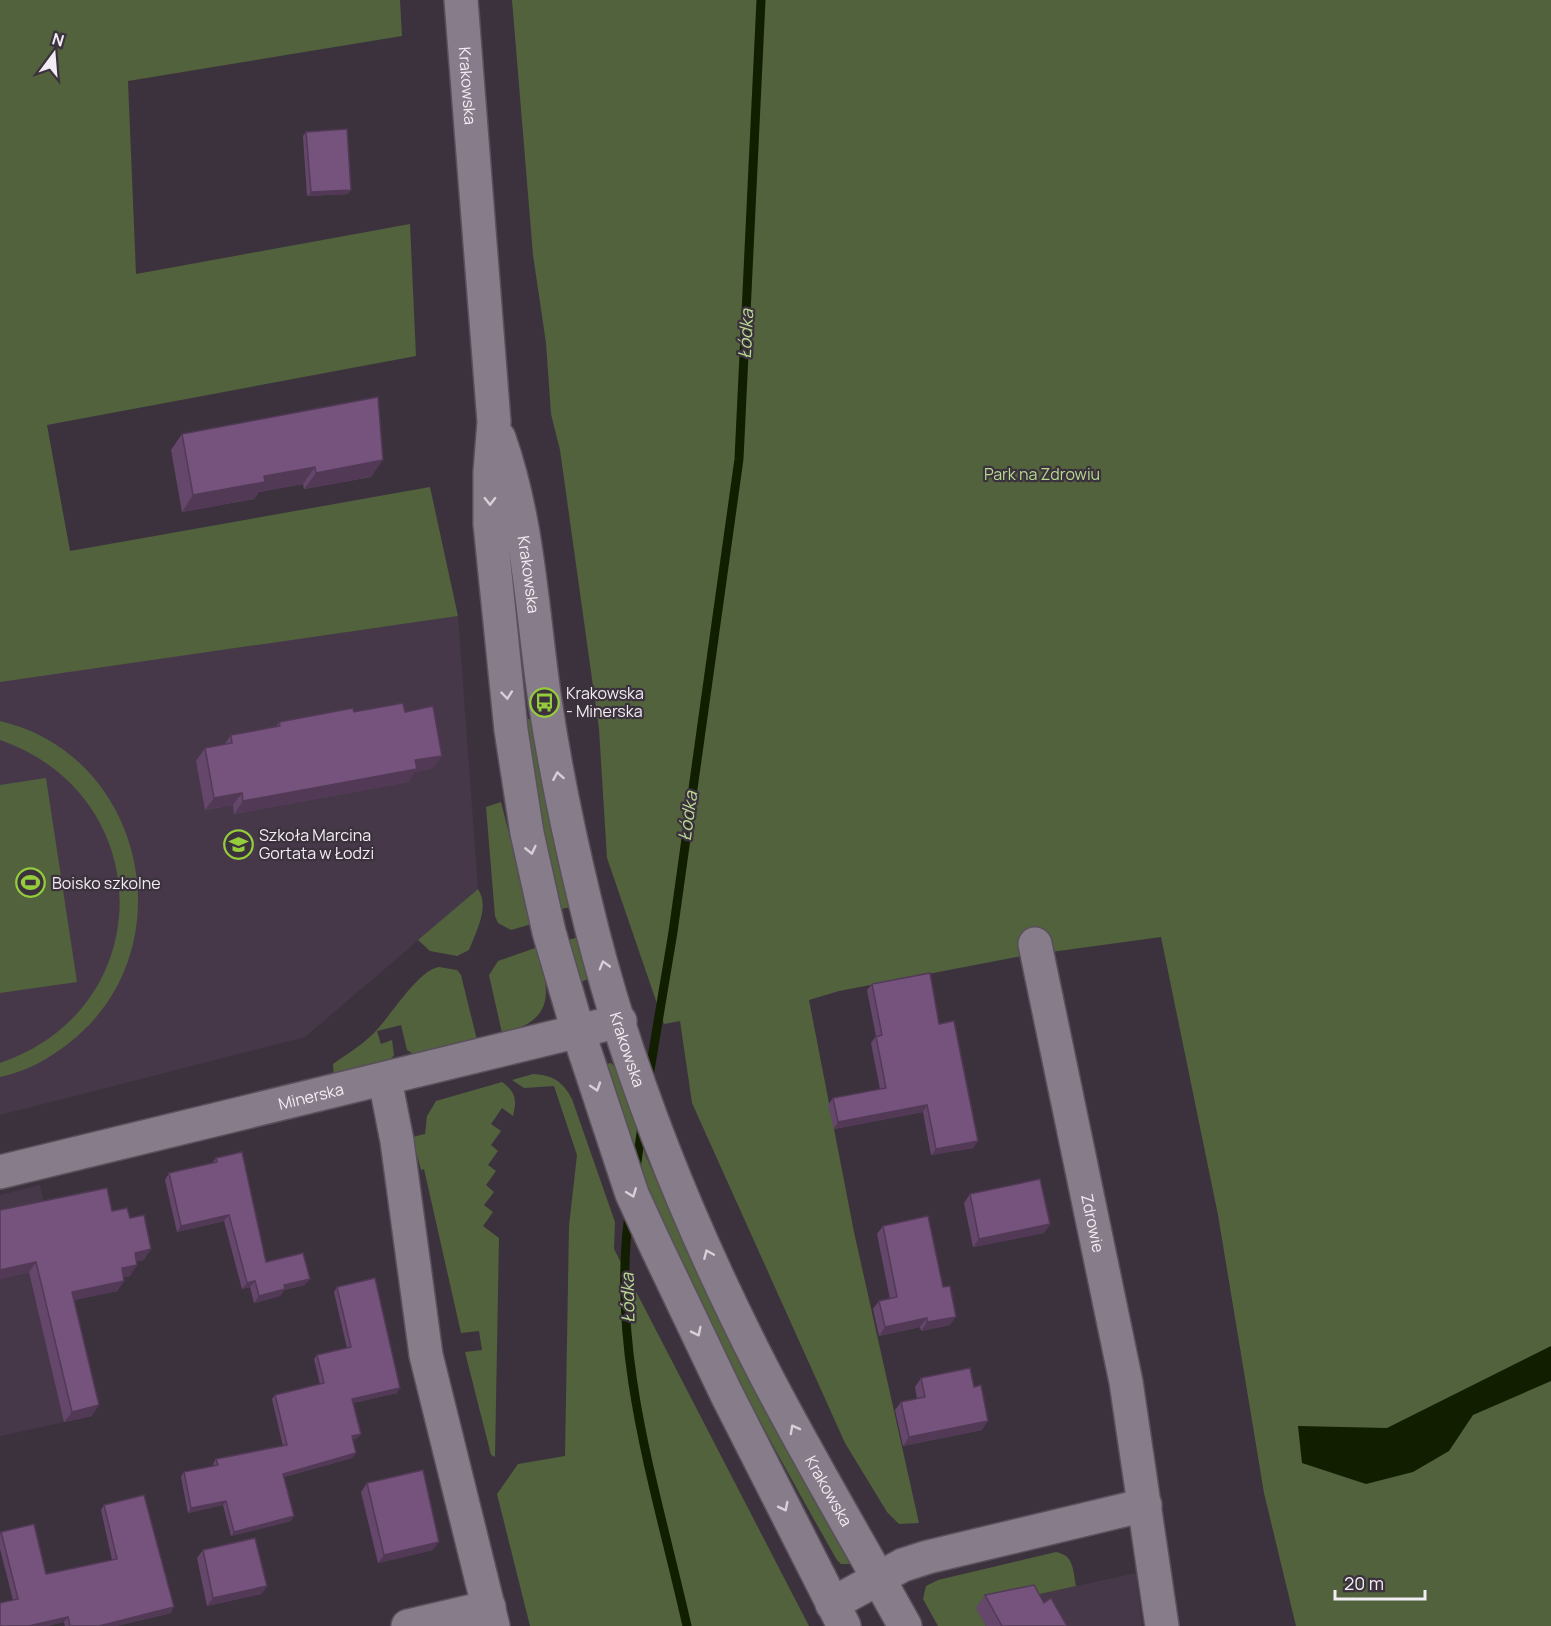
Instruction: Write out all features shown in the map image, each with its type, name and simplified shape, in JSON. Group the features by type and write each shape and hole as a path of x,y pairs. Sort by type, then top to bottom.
{"main road":[{"name":"Krakowska","path":"461,0 494,422 490,472 490,524 510,730 529,844 549,932 578,1031 632,1194 838,1615"},
{"name":"Krakowska","path":"494,422 523,523 545,702 563,801 586,904 624,1036 661,1144 728,1299 763,1370 905,1626"},
{"name":"Zdrowie","path":"1035,944 1126,1383 1162,1626"},
{"name":"Minerska","path":"0,1172 385,1080 578,1031 624,1036"},
{"path":"385,1080 397,1141 426,1355 491,1617 408,1626"},
{"path":"838,1615 878,1579 903,1565 944,1552 1145,1505"}],"shaded area":[{"name":"Szkoła Marcina Gortata w Łodzi","path":"458,616 478,889 305,1037 0,1115 0,681"},
{"path":"40,1185 92,1416 0,1436 0,1195"},
{"path":"1551,1346 1551,1381 1473,1415 1449,1451 1413,1472 1366,1484 1302,1463 1298,1426 1387,1428"},
{"path":"1136,1573 1142,1626 986,1626 976,1608"}],"green space":[{"path":"0,0 400,0 402,36 128,81 136,274 410,224 416,356 47,425 70,551 430,487 458,616 0,682"},
{"name":"Park na Zdrowiu","path":"512,0 1551,0 1551,1626 1296,1626 1264,1493 1218,1215 1161,937 1022,956 839,991 809,1000 854,1232 919,1523 899,1524 887,1512 845,1443 692,1103 680,1021 664,1024 607,858 599,729 560,450 551,414 546,343 533,255"},
{"path":"526,719 532,719 571,907 561,909 540,816"},
{"path":"0,721 50,741 89,773 118,814 134,861 138,910 129,959 106,1004 69,1043 28,1068 0,1077 0,1063 52,1036 90,997 112,952 120,902 112,852 90,806 52,767 0,740"},
{"name":"Boisko szkolne","path":"46,778 77,982 0,993 0,785"},
{"path":"501,802 532,924 511,930 498,923 495,916 486,807"},
{"path":"478,889 483,904 482,911 469,950 457,956 430,951 418,940"},
{"path":"579,937 589,978 580,983 568,940"},
{"path":"538,947 545,978 545,1002 540,1012 532,1020 502,1033 489,975 498,961"},
{"path":"439,967 457,970 461,975 477,1040 415,1055 407,1050 401,1025 377,1031 381,1044 392,1040 394,1055 390,1061 334,1081 333,1064 381,1026 422,976"},
{"path":"611,1063 616,1068 645,1154 709,1299 778,1434 850,1564 841,1564 837,1560 755,1411 704,1311 635,1155 606,1064"},
{"path":"533,1074 557,1080 572,1099 615,1222 614,1249 809,1626 530,1626 497,1494 518,1464 565,1456 569,1226 577,1155 554,1086 524,1088 512,1080"},
{"path":"502,1082 513,1093 515,1105 513,1116 502,1108 491,1124 501,1131 491,1145 498,1151 488,1165 496,1171 486,1185 494,1192 484,1205 493,1212 483,1226 499,1238 495,1457 491,1455 465,1352 482,1350 479,1331 461,1333 424,1169 421,1170 412,1137 425,1134 427,1116 436,1101"},
{"path":"1056,1552 1066,1556 1069,1560 1076,1586 977,1608 986,1626 938,1626 923,1599 926,1586 938,1580"}],"building":[{"path":"347,129 351,190 311,192 306,132"},
{"path":"378,397 383,460 316,473 315,467 264,476 265,482 193,495 182,434"},
{"path":"403,703 405,712 433,706 442,756 415,760 417,769 243,801 242,793 214,798 205,748 232,743 231,735 280,726 279,722 353,708 354,712"},
{"path":"930,973 939,1024 954,1021 978,1141 936,1149 927,1105 838,1122 833,1098 886,1088 876,1037 882,1035 872,984"},
{"path":"242,1152 266,1262 303,1253 310,1279 284,1285 285,1289 259,1296 255,1281 247,1283 229,1215 181,1226 169,1173 217,1162 216,1158"},
{"path":"1040,1179 1050,1224 979,1239 970,1194"},
{"path":"107,1188 112,1211 127,1208 130,1218 144,1215 151,1249 135,1253 137,1265 122,1268 124,1281 72,1292 99,1405 72,1412 36,1262 0,1270 0,1210"},
{"path":"928,1216 943,1287 950,1286 956,1317 927,1322 927,1318 885,1327 879,1301 897,1297 883,1226"},
{"path":"375,1278 400,1388 352,1399 361,1434 352,1436 356,1453 283,1474 294,1516 234,1532 226,1501 191,1508 184,1472 218,1465 216,1459 287,1445 275,1395 324,1383 317,1355 351,1347 337,1287"},
{"path":"970,1368 974,1387 981,1385 988,1421 909,1437 901,1402 925,1397 921,1378"},
{"path":"423,1470 439,1542 384,1555 367,1483"},
{"path":"144,1495 174,1607 99,1626 70,1626 68,1617 29,1626 0,1626 0,1603 18,1599 1,1532 34,1524 46,1574 117,1559 104,1505"},
{"path":"255,1538 267,1586 213,1598 203,1550"},
{"path":"1034,1585 1044,1603 1051,1598 1067,1626 1002,1626 985,1595"}],"waterway":[{"name":"Łódka","path":"649,1076 673,932 739,459 761,0"},
{"name":"Łódka","path":"636,1169 642,1126"},
{"name":"Łódka","path":"629,1215 625,1267 626,1319 631,1370 650,1473 687,1626"}],"place":[{"name":"Krakowska - Minerska","path":"545,702"},
{"name":"Szkoła Marcina Gortata w Łodzi","path":"238,844"},
{"name":"Boisko szkolne","path":"31,883"}]}
